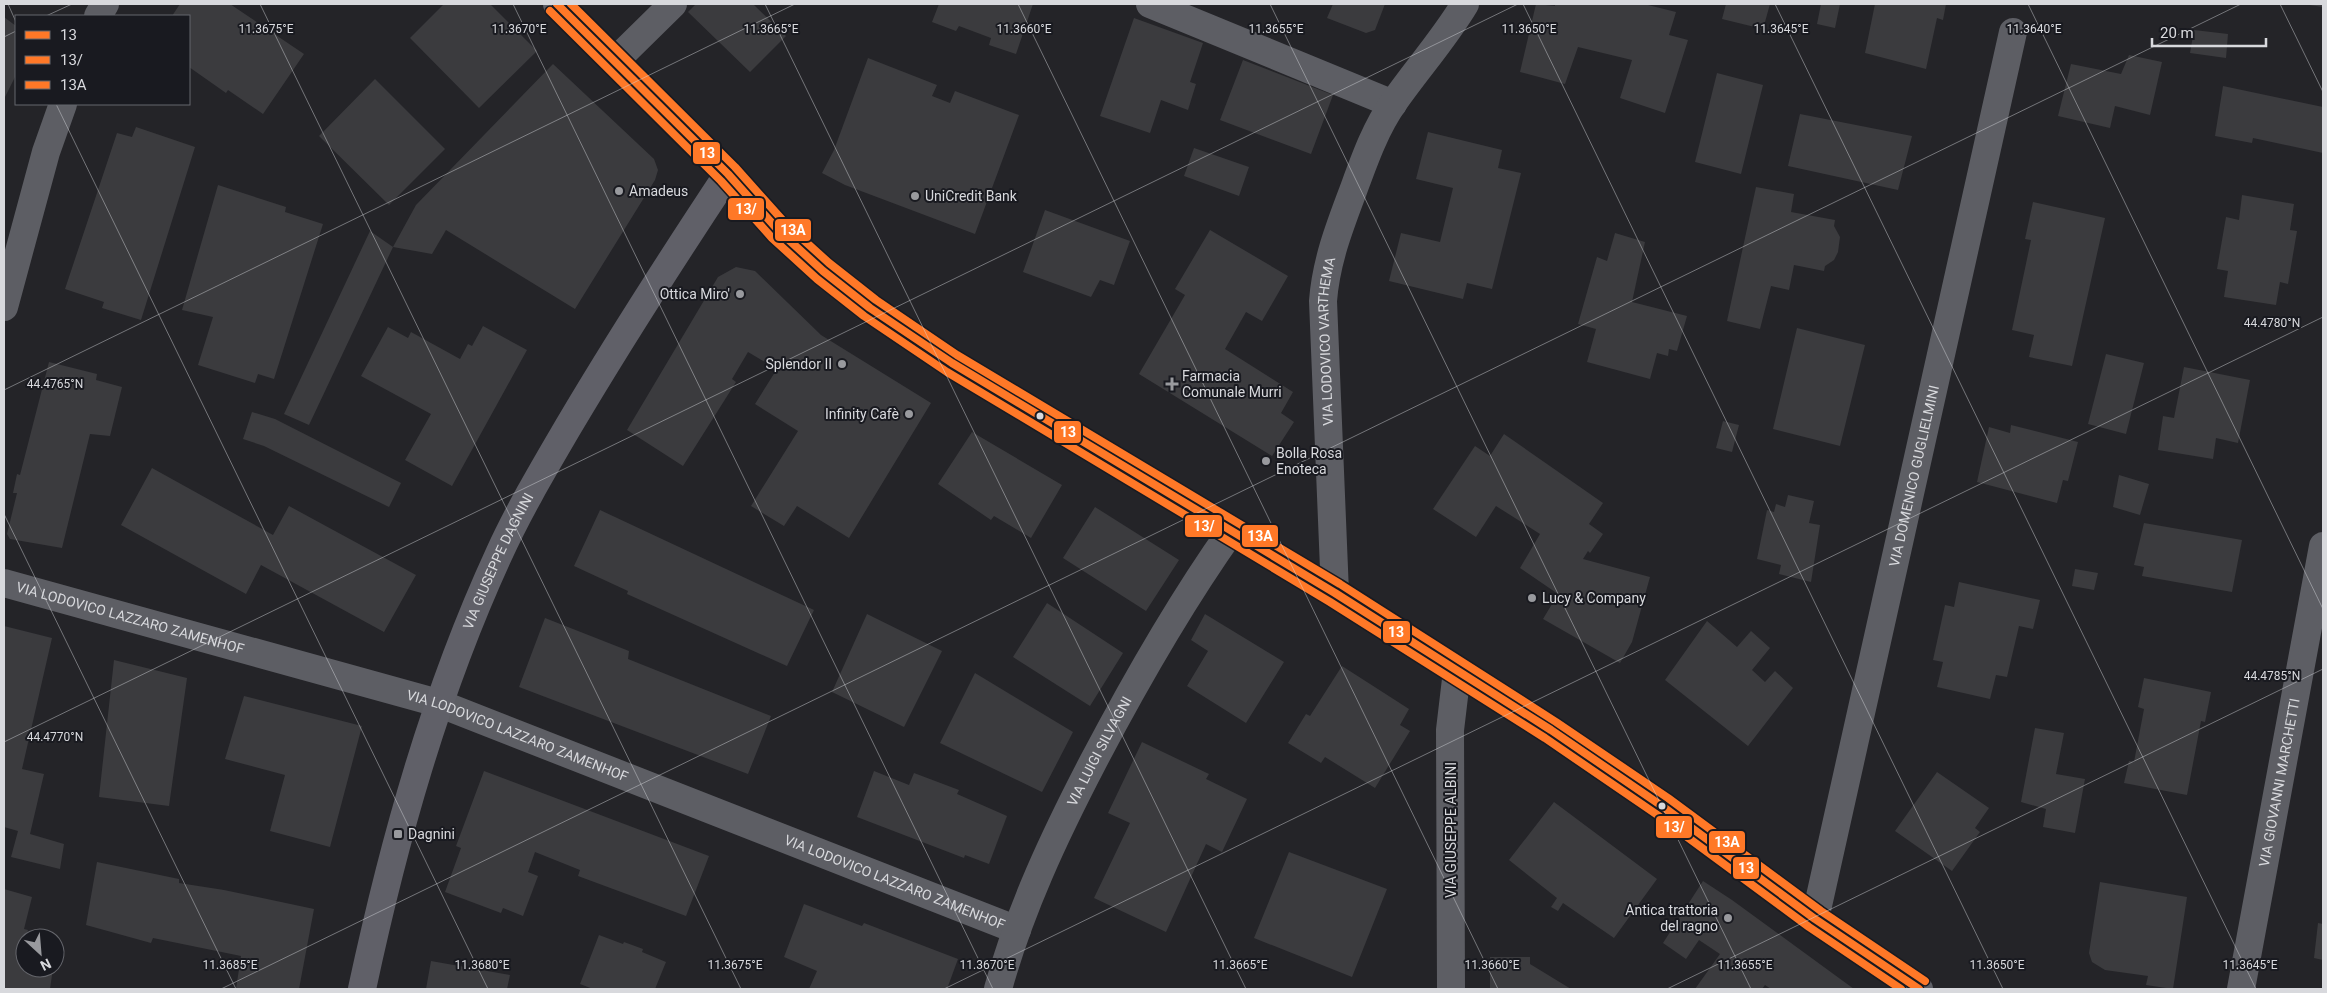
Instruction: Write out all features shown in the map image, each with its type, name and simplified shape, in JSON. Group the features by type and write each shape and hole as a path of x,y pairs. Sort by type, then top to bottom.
{"main road":[{"path":"557,4 728,174 779,231 823,271 870,308 976,378 1335,593 1551,730 1662,806 1815,919 1919,989"}],"street":[{"path":"615,61 672,4"},
{"path":"1150,4 1393,104"},
{"name":"VIA LODOVICO VARTHEMA","path":"1335,593 1323,301 1325,276 1331,250 1368,150 1393,104 1454,23 1465,4"},
{"name":"VIA DOMENICO GUGLIELMINI","path":"1815,919 2013,32"},
{"path":"4,307 46,152 62,105"},
{"name":"VIA GIUSEPPE DAGNINI","path":"362,989 398,834 438,703 499,553 541,472 601,371 728,174"},
{"name":"VIA LUIGI SILVAGNI","path":"998,989 1017,930 1052,841 1111,727 1206,566 1232,530"},
{"name":"VIA GIOVANNI MARCHETTI","path":"2242,989 2323,546"},
{"name":"VIA LODOVICO LAZZARO ZAMENHOF","path":"4,583 438,703 1017,930"},
{"name":"VIA GIUSEPPE ALBINI","path":"1451,989 1450,730 1457,671"}],"building":[{"path":"180,4 230,4 304,54 263,114 228,90 226,93 190,68 190,15 173,15"},
{"path":"444,4 490,4 537,51 479,108 410,38"},
{"path":"696,4 753,4 786,36 750,72 688,12"},
{"path":"939,4 1033,4 1016,54 989,45 991,38 959,26 956,31 932,22"},
{"path":"1333,4 1385,4 1375,30 1366,33 1327,18"},
{"path":"1536,4 1555,6 1555,4 1644,4 1676,12 1669,35 1688,40 1665,113 1620,98 1632,60 1578,47 1565,84 1520,72"},
{"path":"1726,4 1770,4 1763,29 1722,19"},
{"path":"1821,4 1840,4 1835,28 1817,24"},
{"path":"1875,4 1946,4 1943,20 1937,18 1926,69 1865,53"},
{"path":"2323,4 2323,7 2309,5"},
{"path":"4,17 15,25 15,77 4,96"},
{"path":"1134,18 1203,43 1190,82 1196,84 1188,110 1161,100 1150,133 1100,116"},
{"path":"2194,30 2228,34 2226,58 2190,53"},
{"path":"2129,55 2162,62 2150,115 2115,106 2110,128 2058,116 2071,64 2121,74"},
{"path":"868,58 937,85 932,96 950,103 955,91 1019,115 975,234 845,185 822,173 834,150"},
{"path":"1243,60 1333,95 1311,154 1220,120"},
{"path":"553,64 654,159 658,170 655,180 575,309 446,230 432,254 393,247 416,205"},
{"path":"1717,73 1763,85 1741,174 1695,162"},
{"path":"375,79 445,149 389,205 319,136"},
{"path":"2223,86 2323,107 2323,153 2253,138 2252,143 2215,136"},
{"path":"1800,114 1912,136 1898,190 1788,166"},
{"path":"136,127 195,147 141,320 102,308 104,302 65,289 117,133 132,137"},
{"path":"1428,132 1502,150 1498,168 1521,173 1492,289 1467,283 1463,299 1389,281 1401,233 1440,242 1453,188 1416,179"},
{"path":"1194,148 1249,167 1239,196 1184,176"},
{"path":"218,185 286,207 285,212 323,224 274,379 258,374 255,383 198,365 213,317 182,310"},
{"path":"1756,187 1794,194 1791,212 1835,220 1834,226 1840,237 1838,252 1834,260 1825,266 1824,271 1794,265 1789,290 1771,286 1760,329 1727,321"},
{"path":"2242,195 2294,204 2290,230 2297,231 2288,284 2280,282 2276,305 2224,297 2228,271 2217,269 2226,217 2239,220"},
{"path":"2033,202 2105,218 2072,366 2029,357 2034,335 2012,330 2031,240 2025,239"},
{"path":"1045,210 1130,241 1114,285 1100,280 1091,297 1023,272"},
{"path":"1210,230 1288,276 1262,321 1246,312 1225,349 1293,392 1281,413 1294,422 1272,456 1139,374 1185,295 1175,289"},
{"path":"370,231 393,247 309,425 284,414"},
{"path":"1615,233 1645,242 1632,302 1687,316 1677,351 1669,349 1668,356 1657,353 1650,379 1587,362 1596,329 1578,324 1597,257 1607,261"},
{"path":"736,267 755,271 821,335 931,403 849,538 797,506 784,526 751,506 798,431 755,404 777,369 748,352 732,379 736,382 683,466 627,430 718,277"},
{"path":"483,326 527,350 452,486 405,460 431,414 361,376 388,327 408,338 411,332 460,359 468,344 472,346"},
{"path":"1797,328 1865,345 1840,446 1773,429"},
{"path":"2106,354 2144,363 2126,434 2088,424"},
{"path":"49,362 97,374 96,380 122,387 110,436 90,434 62,548 10,539 7,534 17,493 13,493 17,474 20,475"},
{"path":"2184,367 2250,380 2238,443 2216,438 2213,459 2158,450 2163,416 2174,418"},
{"path":"252,412 275,419 401,483 389,507 264,446 243,439"},
{"path":"1723,421 1739,425 1732,452 1716,448"},
{"path":"2011,425 2078,442 2068,481 2063,480 2057,503 1977,482 1989,427 2010,433"},
{"path":"972,432 1062,485 1031,538 994,516 991,520 938,484"},
{"path":"1504,434 1603,503 1589,524 1603,534 1590,553 1588,551 1583,559 1650,577 1632,642 1620,663 1543,619 1558,594 1520,568 1540,534 1496,506 1476,537 1433,509 1475,446 1490,456"},
{"path":"152,468 273,535 289,506 416,575 384,632 261,565 246,594 121,525"},
{"path":"2119,475 2149,484 2140,515 2113,507"},
{"path":"1788,495 1814,501 1809,523 1820,525 1811,582 1779,574 1781,565 1757,559 1767,510 1774,512 1776,504 1785,507"},
{"path":"1095,507 1179,560 1146,611 1063,558"},
{"path":"600,510 814,610 787,666 627,594 628,591 574,566"},
{"path":"2144,523 2242,540 2232,592 2142,576 2144,567 2134,565"},
{"path":"2075,569 2098,573 2094,590 2072,586"},
{"path":"1959,582 2040,600 2033,629 2019,626 2007,677 1996,675 1990,699 1937,687 1943,662 1933,660 1945,605 1954,607"},
{"path":"1047,603 1123,653 1090,706 1013,657"},
{"path":"867,614 942,651 904,727 832,692"},
{"path":"1205,614 1284,662 1246,723 1187,686 1208,651 1191,640"},
{"path":"545,618 629,651 628,659 771,716 748,774 519,687"},
{"path":"1707,621 1737,647 1751,631 1770,648 1752,670 1765,682 1775,671 1793,688 1748,746 1665,680"},
{"path":"4,626 52,638 22,769 44,774 30,834 64,844 60,869 11,857 18,831 4,827"},
{"path":"114,660 187,678 169,806 99,797"},
{"path":"1342,666 1409,709 1400,725 1410,731 1375,788 1325,757 1321,763 1288,743 1306,714 1310,716"},
{"path":"975,673 1073,732 1042,792 940,743"},
{"path":"2144,678 2211,692 2205,722 2201,721 2187,795 2124,783 2129,761 2134,762 2144,709 2138,707"},
{"path":"244,696 362,726 330,847 270,831 285,775 225,759"},
{"path":"2035,728 2064,733 2056,774 2085,779 2075,833 2043,827 2046,809 2021,802"},
{"path":"1142,742 1209,774 1206,779 1247,799 1222,852 1206,844 1166,932 1094,898 1130,823 1108,813"},
{"path":"484,771 709,856 686,916 578,876 580,870 535,852 528,872 538,876 523,916 503,908 501,913 445,892 461,848 456,846"},
{"path":"874,771 909,785 914,773 959,790 957,794 1007,816 989,864 965,855 964,858 857,817"},
{"path":"1937,772 1989,808 1975,828 1980,832 1952,871 1895,831"},
{"path":"1554,802 1657,879 1614,938 1563,903 1558,911 1551,907 1557,898 1509,860"},
{"path":"1289,852 1387,889 1352,977 1254,938"},
{"path":"97,862 179,879 179,883 224,890 314,909 299,989 236,989 241,956 153,938 151,943 86,925"},
{"path":"1703,881 1854,989 1771,989 1765,985 1762,989 1695,989 1720,954 1699,940 1686,959 1663,943"},
{"path":"2100,882 2187,897 2173,989 2146,985 2148,976 2105,970 2092,962 2089,953"},
{"path":"4,889 32,897 24,928 15,928 15,978 52,978 50,989 4,989"},
{"path":"804,904 862,926 864,923 958,959 947,989 809,989 817,971 784,957"},
{"path":"2318,923 2323,924 2323,960 2314,958"},
{"path":"599,935 643,949 642,952 666,962 655,989 593,989 580,984"},
{"path":"1490,957 1530,957 1530,964 1571,989 1490,989"},
{"path":"431,961 510,975 507,989 426,989"}],"transit line":[{"name":"13","path":"557,4 728,174 779,231 823,271 870,308 952,363 1335,593 1551,730 1662,806 1815,919 1919,989"},
{"name":"13A","path":"571,4 735,167 786,224 829,263 876,300 957,355 1340,584 1556,722 1668,798 1821,911 1925,981"},
{"name":"13/","path":"550,11 721,181 772,238 817,279 864,316 947,372 1330,602 1545,738 1656,814 1809,927 1901,989"}],"place":[{"name":"Amadeus","path":"619,191"},
{"name":"UniCredit Bank","path":"915,196"},
{"name":"Ottica Miro'","path":"740,294"},
{"name":"Splendor II","path":"842,364"},
{"name":"Farmacia Comunale Murri","path":"1172,384"},
{"name":"Infinity Cafè","path":"909,414"},
{"name":"Bolla Rosa Enoteca","path":"1266,461"},
{"name":"Lucy & Company","path":"1532,598"},
{"name":"Dagnini","path":"398,834"},
{"name":"Antica trattoria del ragno","path":"1728,918"}]}
